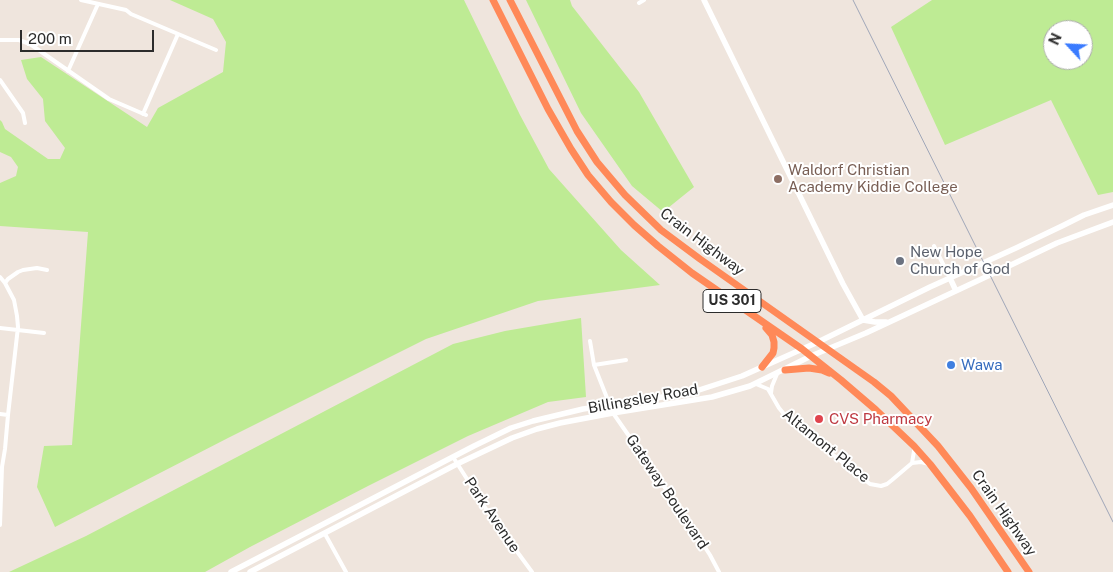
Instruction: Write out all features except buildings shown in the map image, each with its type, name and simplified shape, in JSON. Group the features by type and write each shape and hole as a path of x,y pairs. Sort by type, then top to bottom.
{"highway":[{"name":"Crain Highway","path":"493,0 548,109 571,149 588,175 624,216 645,236 692,273 802,349 876,410 930,464 970,516 1008,572"},
{"name":"Crain Highway","path":"510,0 576,131 596,162 625,196 684,248 874,382 891,396 938,446 980,500 1029,572"},
{"path":"759,320 772,335 774,342 772,353 762,367"},
{"path":"785,370 822,370 841,380"}],"main road":[{"path":"704,0 842,284 863,320 883,323 891,322"},
{"name":"Billingsley Road","path":"230,572 474,446 522,424 583,409 693,392 742,376 818,342 1080,217 1113,205"},
{"name":"Billingsley Road","path":"250,572 512,438 560,423 712,397 756,384 811,356 891,322 1057,243 1113,222"},
{"path":"950,278 956,291"}],"street":[{"path":"81,0 126,10 131,14 216,50"},
{"path":"639,3 644,0"},
{"path":"68,71 98,4"},
{"path":"0,40 19,40 30,44 109,99 145,114 178,34"},
{"path":"0,80 23,113 25,122"},
{"path":"934,246 950,278"},
{"path":"5,283 23,270 37,268 46,270"},
{"path":"0,277 14,300 17,316 5,450 1,467 0,525"},
{"path":"0,328 44,333"},
{"name":"Gateway Boulevard","path":"590,341 594,365 613,413 686,518 710,554 719,572"},
{"path":"594,365 626,360"},
{"name":"Altamont Place","path":"771,393 777,374"},
{"name":"Altamont Place","path":"756,384 765,387 771,393 779,408 789,420 866,482 877,485 887,484 912,463"},
{"path":"0,414 8,415"},
{"path":"914,446 912,463 930,464"},
{"name":"Park Avenue","path":"453,457 488,512 532,572"},
{"path":"324,534 346,572"}],"green space":[{"path":"170,0 464,0 520,115 549,169 621,250 660,285 538,301 426,339 55,527 37,487 44,446 72,445 88,232 0,226 0,183 16,176 18,167 11,157 0,152 0,120 5,129 48,159 60,159 65,148 45,121 43,99 27,79 21,60 41,57 147,127 158,108 223,72 226,42 213,19"},
{"path":"526,0 570,0 572,6 639,92 694,187 663,212 632,186 581,113"},
{"path":"932,0 1113,0 1113,192 1098,195 1051,100 945,145 891,27"},
{"path":"581,318 586,397 548,402 468,436 250,547 205,572 9,572 86,536 453,344 505,331"}],"railway":[{"path":"853,0 1113,522"}],"place":[{"name":"Waldorf Christian Academy Kiddie College","path":"778,179"},
{"name":"New Hope Church of God","path":"900,261"},
{"name":"Wawa","path":"951,365"},
{"name":"CVS Pharmacy","path":"819,419"}]}
